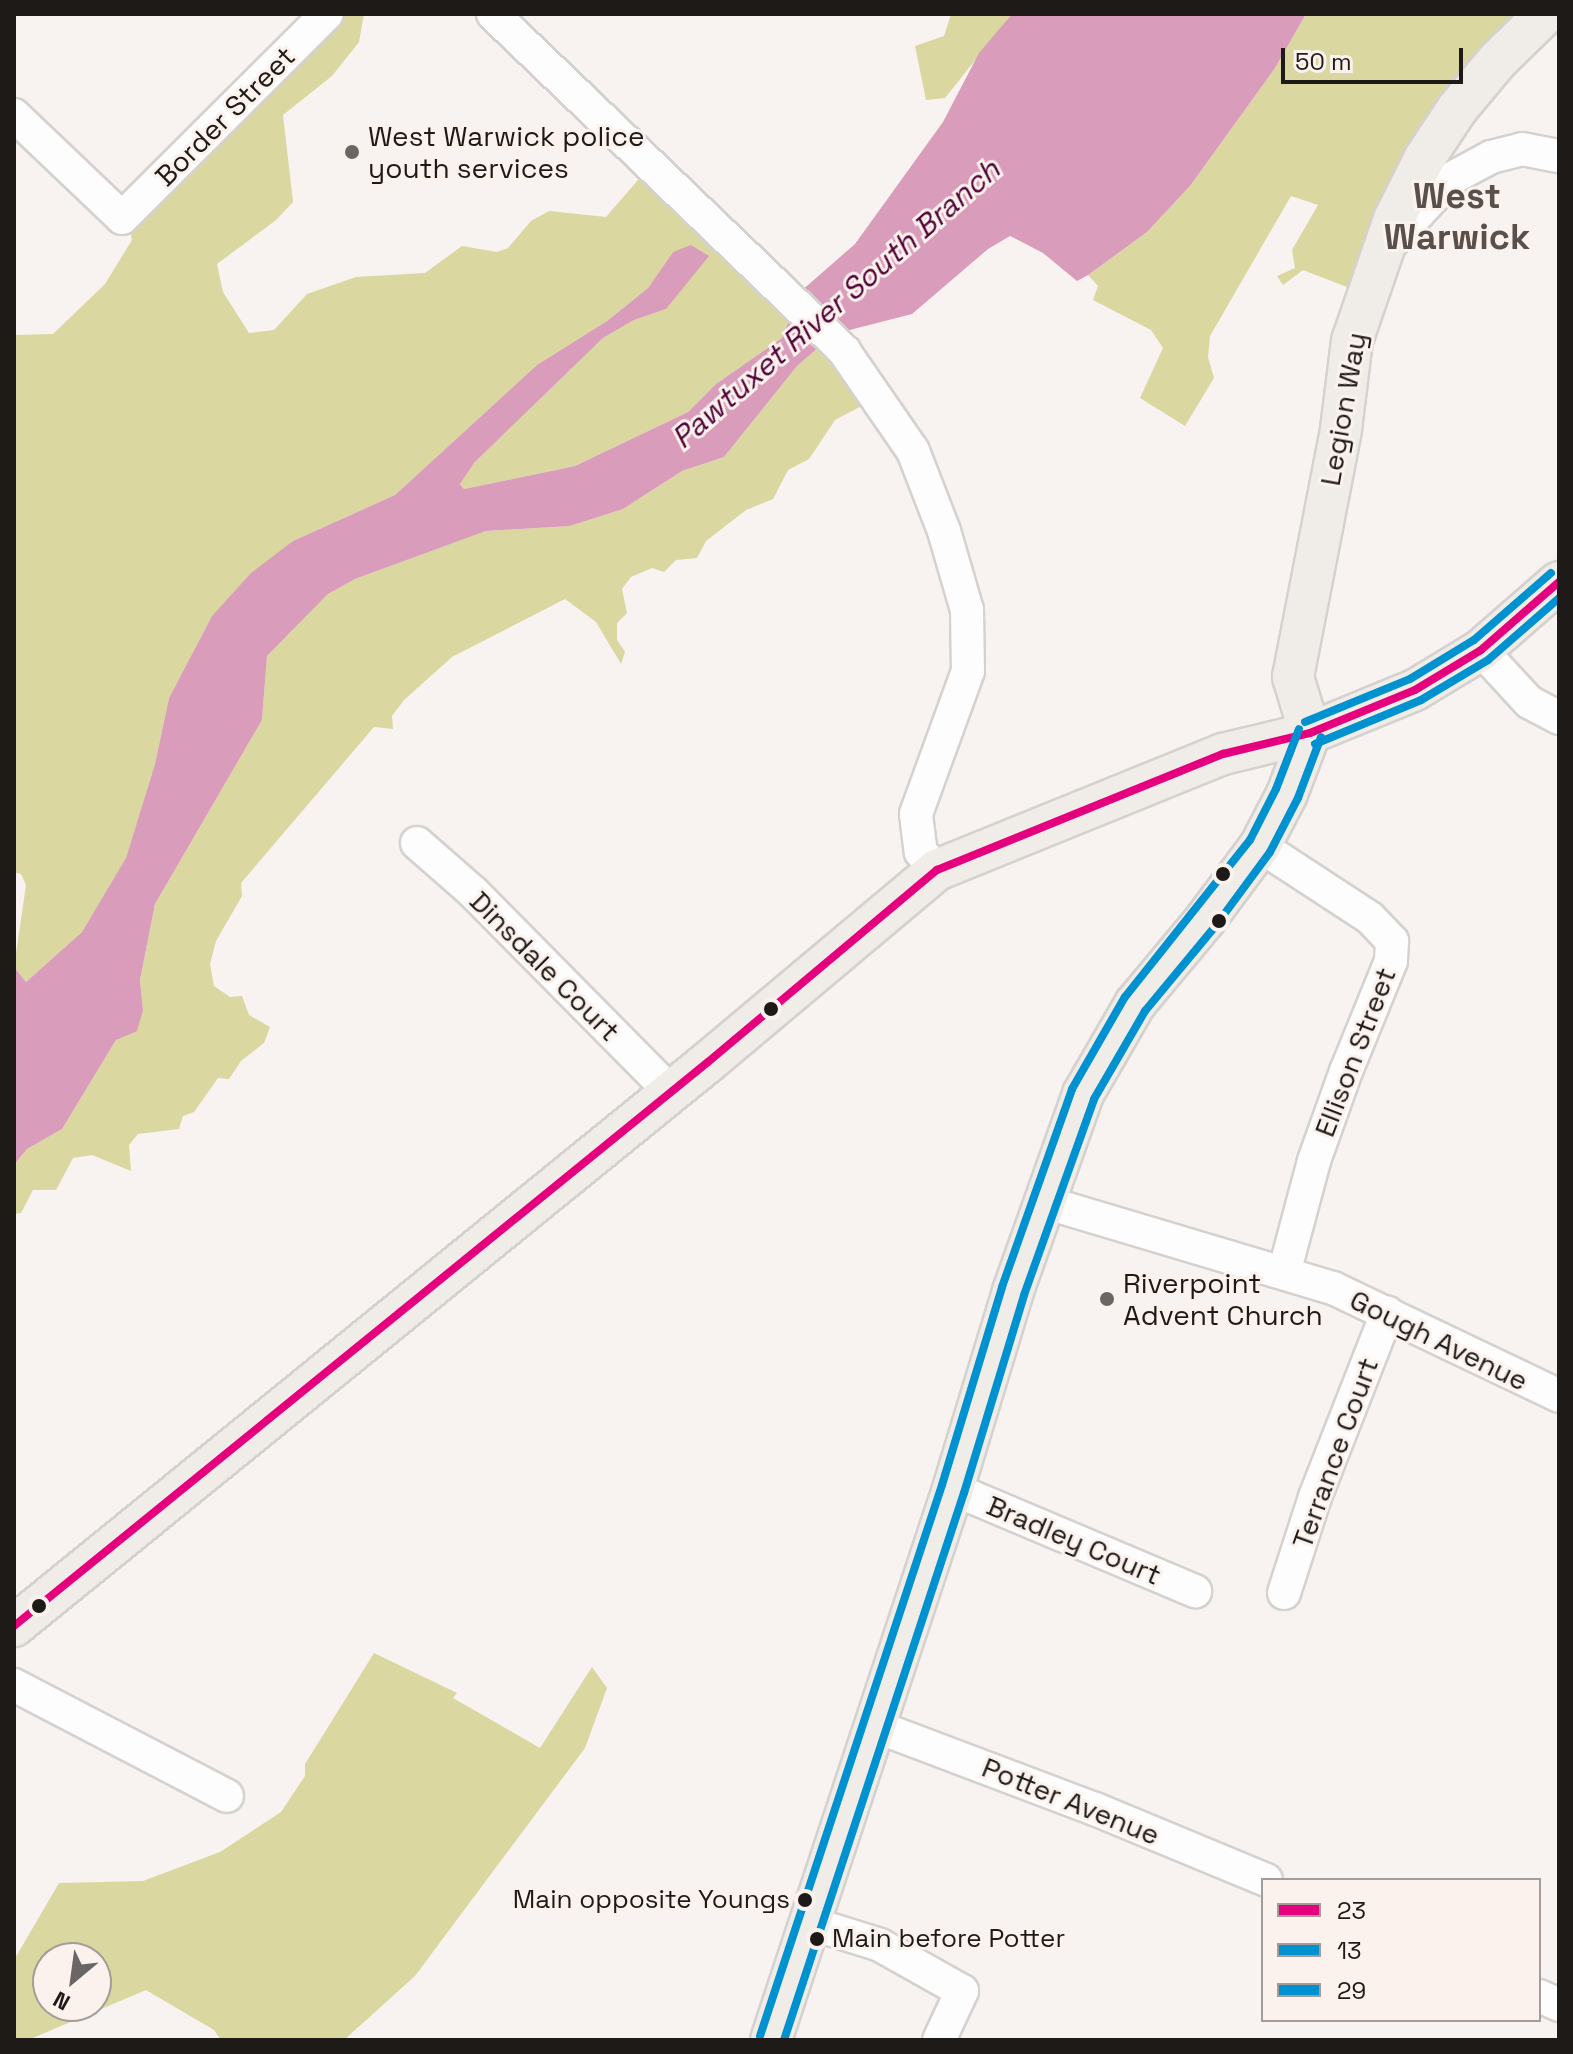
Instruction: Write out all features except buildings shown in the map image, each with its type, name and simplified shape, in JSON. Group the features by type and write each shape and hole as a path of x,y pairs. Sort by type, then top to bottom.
{"main road":[{"name":"Legion Way","path":"1310,733 1293,677 1341,429 1352,341 1400,207 1457,109 1497,61 1545,14"},
{"path":"14,1626 937,870 1223,754 1310,733 1415,690 1481,650 1559,582"},
{"path":"771,2040 1044,1202 1083,1094 1135,1004 1205,920 1260,846 1287,794 1310,733"}],"street":[{"name":"Border Street","path":"14,115 122,218 205,139 327,14"},
{"path":"493,14 844,351 913,451 944,531 967,610 968,671 916,814 921,852 937,870"},
{"path":"1385,249 1450,179 1491,157 1522,149 1559,156"},
{"path":"1481,650 1529,702 1559,718"},
{"name":"Dinsdale Court","path":"417,843 473,892 670,1091"},
{"name":"Ellison Street","path":"1260,846 1370,918 1392,941 1391,961 1346,1071 1314,1161 1291,1236 1284,1273"},
{"name":"Gough Avenue","path":"1044,1202 1333,1288 1559,1396"},
{"name":"Terrance Court","path":"1284,1593 1315,1497 1387,1313"},
{"name":"Bradley Court","path":"953,1489 1195,1591"},
{"path":"14,1685 227,1796"},
{"name":"Potter Avenue","path":"875,1726 1095,1809 1261,1878"},
{"path":"810,1923 880,1945 962,1991 939,2040"}],"shaded area":[{"path":"320,14 364,14 359,42 332,76 283,115 293,202 276,220 217,264 223,292 249,333 274,330 307,294 356,277 425,273 462,246 497,252 508,248 531,221 549,211 606,217 656,159 795,303 782,338 716,384 688,412 575,466 464,489 460,483 474,463 603,338 634,320 666,309 673,252 648,288 607,321 537,365 395,495 293,541 212,616 169,698 155,764 126,859 82,932 26,982 14,967 26,885 21,874 14,872 14,335 53,334 105,284 132,240 128,220"},
{"path":"951,14 1012,14 945,98 926,100 915,46 944,36"},
{"path":"1306,14 1543,14 1456,108 1365,294 1303,270 1283,285 1277,276 1295,268 1292,250 1318,205 1291,196 1210,336 1208,357 1214,378 1185,426 1140,398 1163,348 1151,330 1093,300 1098,286 1088,275 1147,232 1190,186 1275,68"},
{"path":"834,334 886,393 835,420 809,459 788,470 773,499 746,510 706,541 697,558 676,560 664,572 652,568 631,577 622,589 627,613 617,623 617,640 625,652 621,664 596,622 565,599 452,657 404,700 392,716 393,729 374,727 241,883 242,896 216,941 210,964 214,986 230,997 242,996 249,1015 270,1027 264,1043 241,1061 229,1079 218,1078 194,1112 183,1116 179,1129 138,1134 129,1145 131,1171 92,1155 73,1158 56,1190 33,1190 21,1213 14,1214 14,1165 27,1149 62,1129 116,1040 143,1010 140,980 155,904 262,720 267,656 328,594 355,579 486,531 570,526 623,509 682,471 724,457 797,366"},
{"path":"374,1653 457,1693 453,1698 540,1748 592,1667 607,1688 585,1748 415,1976 344,2040 221,2040 214,2030 146,1990 112,2004 112,1942 32,1942 32,2022 70,2022 28,2040 14,2040 14,1960 59,1883 143,1881 220,1852 281,1812 305,1776 305,1764"}],"water":[{"name":"Pawtuxet River South Branch","path":"1012,14 1306,14 1275,68 1190,186 1147,232 1088,275 1077,281 1043,253 1010,236 988,249 912,314 834,334 797,366 724,457 682,471 623,509 570,526 486,531 355,579 328,594 267,656 262,720 155,904 140,980 143,1010 137,1031 116,1040 62,1129 27,1149 14,1165 14,967 26,982 82,932 126,858 155,764 169,698 212,616 251,573 293,541 395,495 537,365 607,321 648,288 673,252 691,245 709,256 666,309 634,320 603,338 474,463 460,484 464,489 575,466 688,412 716,384 782,338 800,292 855,244 943,122 979,53"}],"transit line":[{"name":"29","path":"1305,722 1410,679 1474,640 1551,573"},
{"name":"23","path":"14,1626 708,1062 937,870 1223,754 1310,733 1415,690 1481,650 1559,582"},
{"name":"13","path":"1315,744 1421,700 1488,660 1559,598"},
{"name":"29","path":"760,2036 942,1485 1002,1287 1072,1089 1125,997 1250,840 1276,789 1299,729"},
{"name":"13","path":"784,2040 964,1493 1024,1295 1094,1099 1145,1011 1214,928 1270,852 1298,798 1321,737"}],"place":[{"name":"West Warwick police youth services","path":"352,152"},
{"name":"Riverpoint Advent Church","path":"1107,1299"},
{"name":"Main opposite Youngs","path":"805,1900"},
{"name":"Main before Potter","path":"817,1939"}],"district":[{"name":"West Warwick","path":"1457,216"}]}
